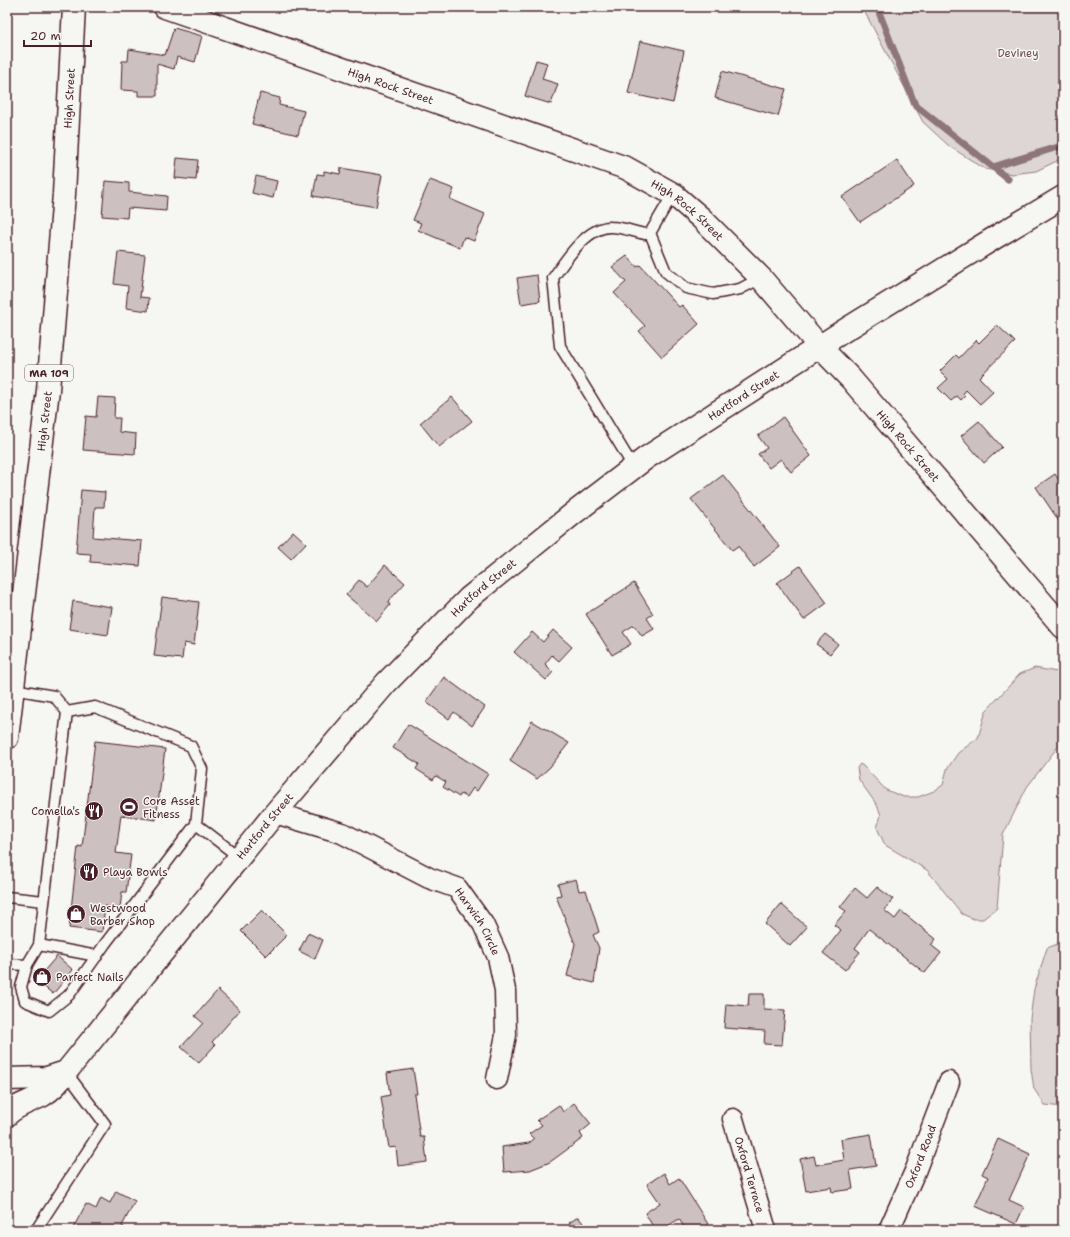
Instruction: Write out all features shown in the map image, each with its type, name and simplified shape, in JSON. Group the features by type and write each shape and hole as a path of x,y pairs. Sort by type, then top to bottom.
{"street":[{"name":"High Street","path":"7,731 48,390 64,194 74,7"},
{"name":"High Rock Street","path":"165,7 626,168 673,194 701,218 761,278 851,379 1063,627"},
{"name":"Hartford Street","path":"7,1115 12,1110 45,1094 57,1084 275,813 386,683 469,598 574,513 646,458 820,346 1063,197"},
{"name":"Harwich Circle","path":"275,813 342,833 429,878 457,888 483,924 498,957 505,990 506,1035 497,1080"},
{"path":"7,1079 46,1078 66,1072"},
{"name":"Oxford Road","path":"889,1230 916,1169 949,1082"},
{"name":"Oxford Terrace","path":"733,1120 766,1230"}],"lane":[{"path":"650,233 673,194"},
{"path":"634,468 560,346 553,278 579,243 598,230 610,227 645,234 650,233"},
{"path":"650,233 666,272 686,288 714,294 740,289 761,278"},
{"path":"13,689 54,696 66,712 39,945 27,965 21,987 25,1001 49,1011 69,995 196,824 202,768 191,746 95,707 66,712"},
{"path":"196,824 239,857"},
{"path":"7,897 44,901"},
{"path":"39,945 97,956"},
{"path":"7,964 27,965"},
{"path":"36,1230 106,1124 66,1072"}],"green space":[{"name":"Deviney","path":"862,7 1063,7 1063,158 1036,171 1012,174 985,169 949,146 923,122"},
{"path":"1035,668 1057,672 1063,677 1063,740 1027,787 1003,835 997,908 983,919 974,919 962,914 927,870 885,845 877,828 881,815 877,805 859,780 857,768 860,764 886,790 904,797 918,797 934,791 943,785 947,769 958,753 978,738 986,711 1020,674"},
{"path":"1063,942 1063,1107 1045,1105 1034,1089 1031,1069 1030,1019 1034,989 1047,948"}],"building":[{"path":"174,28 202,36 195,62 177,57 174,69 157,64 157,96 138,96 138,91 121,90 122,61 128,61 129,49 165,55"},
{"path":"640,41 684,51 673,103 628,93"},
{"path":"536,60 547,63 542,79 558,84 551,104 525,96"},
{"path":"722,71 786,89 778,116 715,98"},
{"path":"260,93 280,98 279,105 304,111 298,135 252,124"},
{"path":"177,158 198,160 196,180 175,178"},
{"path":"897,160 914,186 860,222 842,197"},
{"path":"341,168 382,175 376,207 313,196 317,174 324,175 324,171 340,174"},
{"path":"256,176 277,181 273,198 252,193"},
{"path":"430,180 454,189 450,199 485,214 474,241 464,237 460,248 418,230 421,223 413,220"},
{"path":"105,181 129,183 129,192 167,196 166,211 128,208 127,218 102,216"},
{"path":"118,252 145,255 140,297 149,298 148,311 126,308 128,286 114,284"},
{"path":"627,256 637,267 640,265 679,307 682,305 699,324 662,357 639,331 645,326 614,293 626,282 612,267"},
{"path":"537,275 540,301 521,304 517,278"},
{"path":"997,325 1015,342 979,377 993,392 980,404 966,390 963,394 965,396 961,400 957,396 951,401 938,388 948,379 940,371 956,355 959,358 976,340 979,343"},
{"path":"98,397 115,398 114,418 120,418 119,432 136,434 135,454 83,450 86,416 96,417"},
{"path":"452,397 472,421 439,447 420,423"},
{"path":"783,417 811,456 791,472 781,459 769,468 758,454 767,448 758,436"},
{"path":"979,421 1002,447 984,463 961,436"},
{"path":"1055,474 1063,486 1063,527 1036,487"},
{"path":"723,475 780,547 754,567 738,546 732,550 691,499"},
{"path":"81,490 105,492 104,507 95,507 93,537 142,541 140,566 90,562 91,554 76,553"},
{"path":"293,531 306,543 291,559 278,547"},
{"path":"385,565 405,583 388,602 390,605 377,621 346,595 359,580 367,587"},
{"path":"800,566 827,603 804,620 777,583"},
{"path":"634,583 653,614 647,618 654,629 642,636 634,625 623,632 631,644 612,655 586,614"},
{"path":"162,597 199,602 194,645 184,643 182,659 154,656"},
{"path":"73,601 112,607 108,635 69,629"},
{"path":"553,630 572,647 559,661 552,655 545,664 553,672 546,680 514,652 532,632 543,642"},
{"path":"825,634 838,644 830,654 816,644"},
{"path":"444,677 485,707 472,726 454,712 449,719 426,702"},
{"path":"532,721 569,743 550,767 537,779 510,761"},
{"path":"408,724 488,774 477,791 473,788 467,797 461,794 459,797 443,787 446,782 436,776 433,780 416,769 419,764 393,748"},
{"path":"95,741 165,749 156,820 121,815 116,853 131,855 126,892 122,892 120,908 105,906 102,932 69,928 78,846 82,847"},
{"path":"576,879 579,891 586,890 599,932 593,935 599,948 594,983 567,976 575,944 556,896 561,895 558,884"},
{"path":"877,887 893,899 884,910 895,919 901,911 936,939 931,945 941,953 925,973 869,929 855,948 860,952 845,970 823,953 841,930 834,925 846,911 840,907 855,888 867,898"},
{"path":"781,904 807,927 790,946 765,924"},
{"path":"262,910 287,935 266,956 241,931"},
{"path":"308,933 323,940 315,959 299,951"},
{"path":"57,956 73,970 53,994 36,980"},
{"path":"218,990 240,1010 212,1042 215,1045 199,1063 181,1047 203,1023 195,1016"},
{"path":"749,994 764,994 764,1009 785,1010 782,1045 764,1044 765,1031 724,1028 726,1004 748,1006"},
{"path":"413,1069 417,1094 414,1094 420,1137 424,1137 427,1162 398,1166 396,1147 389,1148 381,1097 390,1095 387,1073"},
{"path":"574,1103 591,1124 580,1133 583,1138 550,1162 530,1170 504,1172 502,1147 529,1143 534,1139 529,1134 542,1125 537,1120 559,1105 563,1112"},
{"path":"871,1134 876,1166 850,1170 853,1189 832,1192 831,1187 806,1191 800,1159 814,1156 816,1165 844,1160 841,1139"},
{"path":"998,1139 1030,1154 1009,1200 1024,1207 1016,1224 975,1206 988,1177 982,1174"},
{"path":"664,1173 670,1184 679,1178 708,1224 700,1230 686,1230 679,1219 661,1230 655,1230 645,1213 660,1203 647,1184"},
{"path":"116,1191 135,1201 122,1226 128,1230 72,1230 86,1204 96,1209 101,1198 110,1203"},
{"path":"578,1217 589,1230 575,1230 569,1223"}],"waterway":[{"path":"877,7 915,105 1008,179"},
{"path":"993,167 1058,147 1063,143"}],"place":[{"name":"Core Asset Fitness","path":"129,807"},
{"name":"Comella's","path":"94,811"},
{"name":"Playa Bowls","path":"89,872"},
{"name":"Westwood Barber Shop","path":"76,914"},
{"name":"Parfect Nails","path":"42,977"}]}
